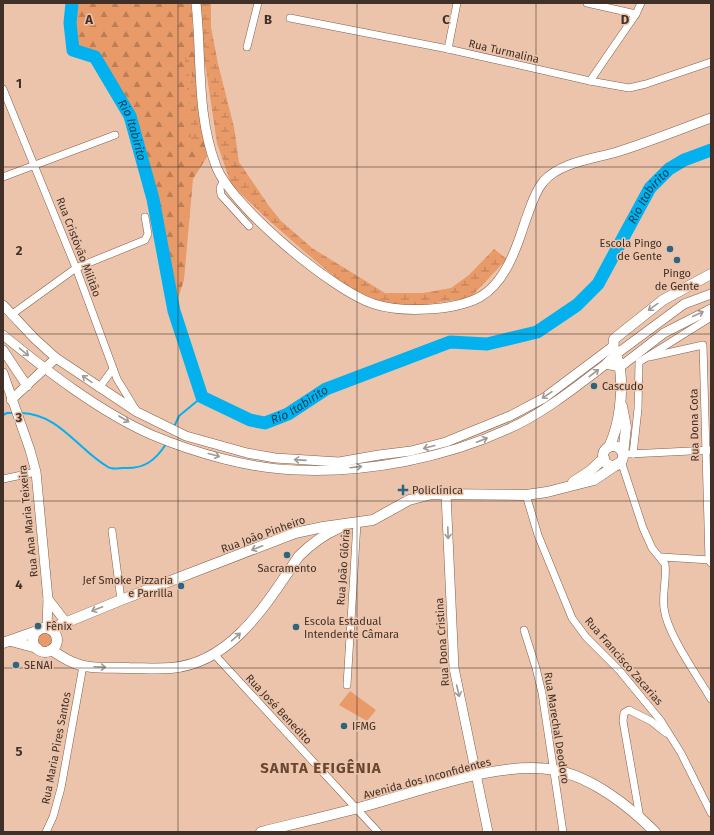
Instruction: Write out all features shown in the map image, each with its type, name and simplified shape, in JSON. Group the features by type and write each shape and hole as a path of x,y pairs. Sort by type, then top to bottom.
{"main road":[{"path":"621,460 610,465 604,458 604,452 609,447 616,430 620,401 620,367 614,347 663,300 711,274"},
{"path":"694,283 711,279"},
{"path":"567,485 594,480 621,460 626,427 620,401"},
{"path":"609,447 618,447 621,460"},
{"path":"567,485 590,470 604,458"},
{"name":"Rua João Pinheiro","path":"45,629 306,530 353,524 379,518 400,505 420,497 432,494 526,494 547,492 567,485"},
{"path":"51,650 71,662 83,666 172,668 197,661 214,654 233,640 253,620 309,546 326,534 353,524"},
{"path":"306,530 309,546"},
{"path":"37,648 33,642 45,629"},
{"path":"45,629 54,631 57,639 54,647 51,650 44,652 37,648 7,642 45,629"},
{"name":"Avenida dos Inconfidentes","path":"260,832 290,828 356,808 477,775 520,769 552,770 588,782 611,795 640,818 654,832"}],"street":[{"path":"196,3 200,85 206,133 213,157 223,182 282,243 359,298 375,304 389,307 418,309 444,307 472,301 483,295 492,287 508,265 533,201 543,183 556,171 621,151 711,118"},
{"path":"247,47 258,3"},
{"path":"448,49 457,3"},
{"path":"587,3 636,14"},
{"path":"590,82 636,14 641,3"},
{"name":"Rua Turmalina","path":"290,18 448,49 590,82 620,87 637,87 711,62"},
{"name":"Rua Cristóvão Militão","path":"3,89 36,166 76,268 113,369 137,412"},
{"path":"3,177 36,166 115,135"},
{"path":"223,182 219,192 230,207 249,226"},
{"path":"11,315 76,268 145,240 148,234 145,217"},
{"path":"3,305 11,315 56,358 137,412 178,432 247,453 276,458 339,462 411,451 446,442 510,416 544,398 614,347 684,304 711,294"},
{"path":"606,364 620,367 664,333 711,309"},
{"path":"633,454 638,409 638,367 640,361 649,357 711,317"},
{"path":"3,335 44,369 105,408 152,434 176,444 263,467 297,470 332,470 406,461 451,452 510,428 533,415 606,364 614,347"},
{"name":"Rua Dona Cota","path":"649,357 703,345 708,450 710,561"},
{"path":"3,350 27,386"},
{"path":"12,402 56,358"},
{"path":"99,388 113,369"},
{"name":"Rua Ana Maria Teixeira","path":"3,373 30,450 36,472 48,599 45,629"},
{"path":"708,450 633,454 621,460 643,528 652,548 660,557 665,567 663,597 666,616 682,652 711,698"},
{"path":"3,478 36,472"},
{"name":"Rua Dona Cristina","path":"446,494 456,686 477,775 488,832"},
{"name":"Rua Francisco Zacarias","path":"526,494 538,535 566,607 586,637 619,670 648,703 673,738 711,814"},
{"name":"Rua João Glória","path":"347,685 353,524"},
{"path":"112,531 121,600"},
{"path":"660,557 710,561"},
{"path":"48,599 66,621"},
{"name":"Rua Marechal Deodoro","path":"524,630 542,693 552,770 563,832"},
{"name":"Rua José Benedito","path":"214,654 378,832"},
{"name":"Rua Maria Pires Santos","path":"46,832 53,817 61,788 83,666"},
{"path":"640,818 623,721 624,713 629,710 641,715 673,738"}],"green space":[{"path":"72,3 191,3 197,87 207,157 193,179 184,280 174,311 153,199 130,116 95,57 73,50 70,23"},
{"path":"200,3 211,3 211,27 218,64 234,127 239,162 281,221 312,248 385,293 423,293 451,288 469,275 494,249 507,259 470,298 421,305 376,303 352,291 265,217 231,184 217,143 203,50"},
{"path":"185,57 190,57 200,142 191,141"},
{"path":"45,632 51,634 53,640 51,646 45,648 39,646 37,640 39,634"},
{"path":"350,691 376,710 367,721 339,705"}],"waterway":[{"name":"Rio Itabirito","path":"72,3 70,23 73,50 95,57 130,116 153,199 174,311 202,397 250,420 265,423 288,414 326,389 450,342 487,344 537,332 577,305 598,284 650,188 669,169 684,160 711,150"},
{"path":"174,427 179,416 202,397"},
{"path":"3,415 7,413 15,413"},
{"path":"21,413 47,419 68,434 97,460 111,468 131,468 148,463 158,455 166,444"}],"place":[{"name":"Escola Pingo de Gente","path":"670,249"},
{"name":"Pingo de Gente","path":"677,260"},
{"name":"Cascudo","path":"594,386"},
{"name":"Policlínica","path":"403,490"},
{"name":"Sacramento","path":"287,555"},
{"name":"Jef Smoke Pizzaria e Parrilla","path":"181,586"},
{"name":"Fênix","path":"38,626"},
{"name":"Escola Estadual Intendente Câmara","path":"296,627"},
{"name":"SENAI","path":"16,665"},
{"name":"IFMG","path":"344,726"}],"district":[{"name":"SANTA EFIGÊNIA","path":"321,768"}]}
